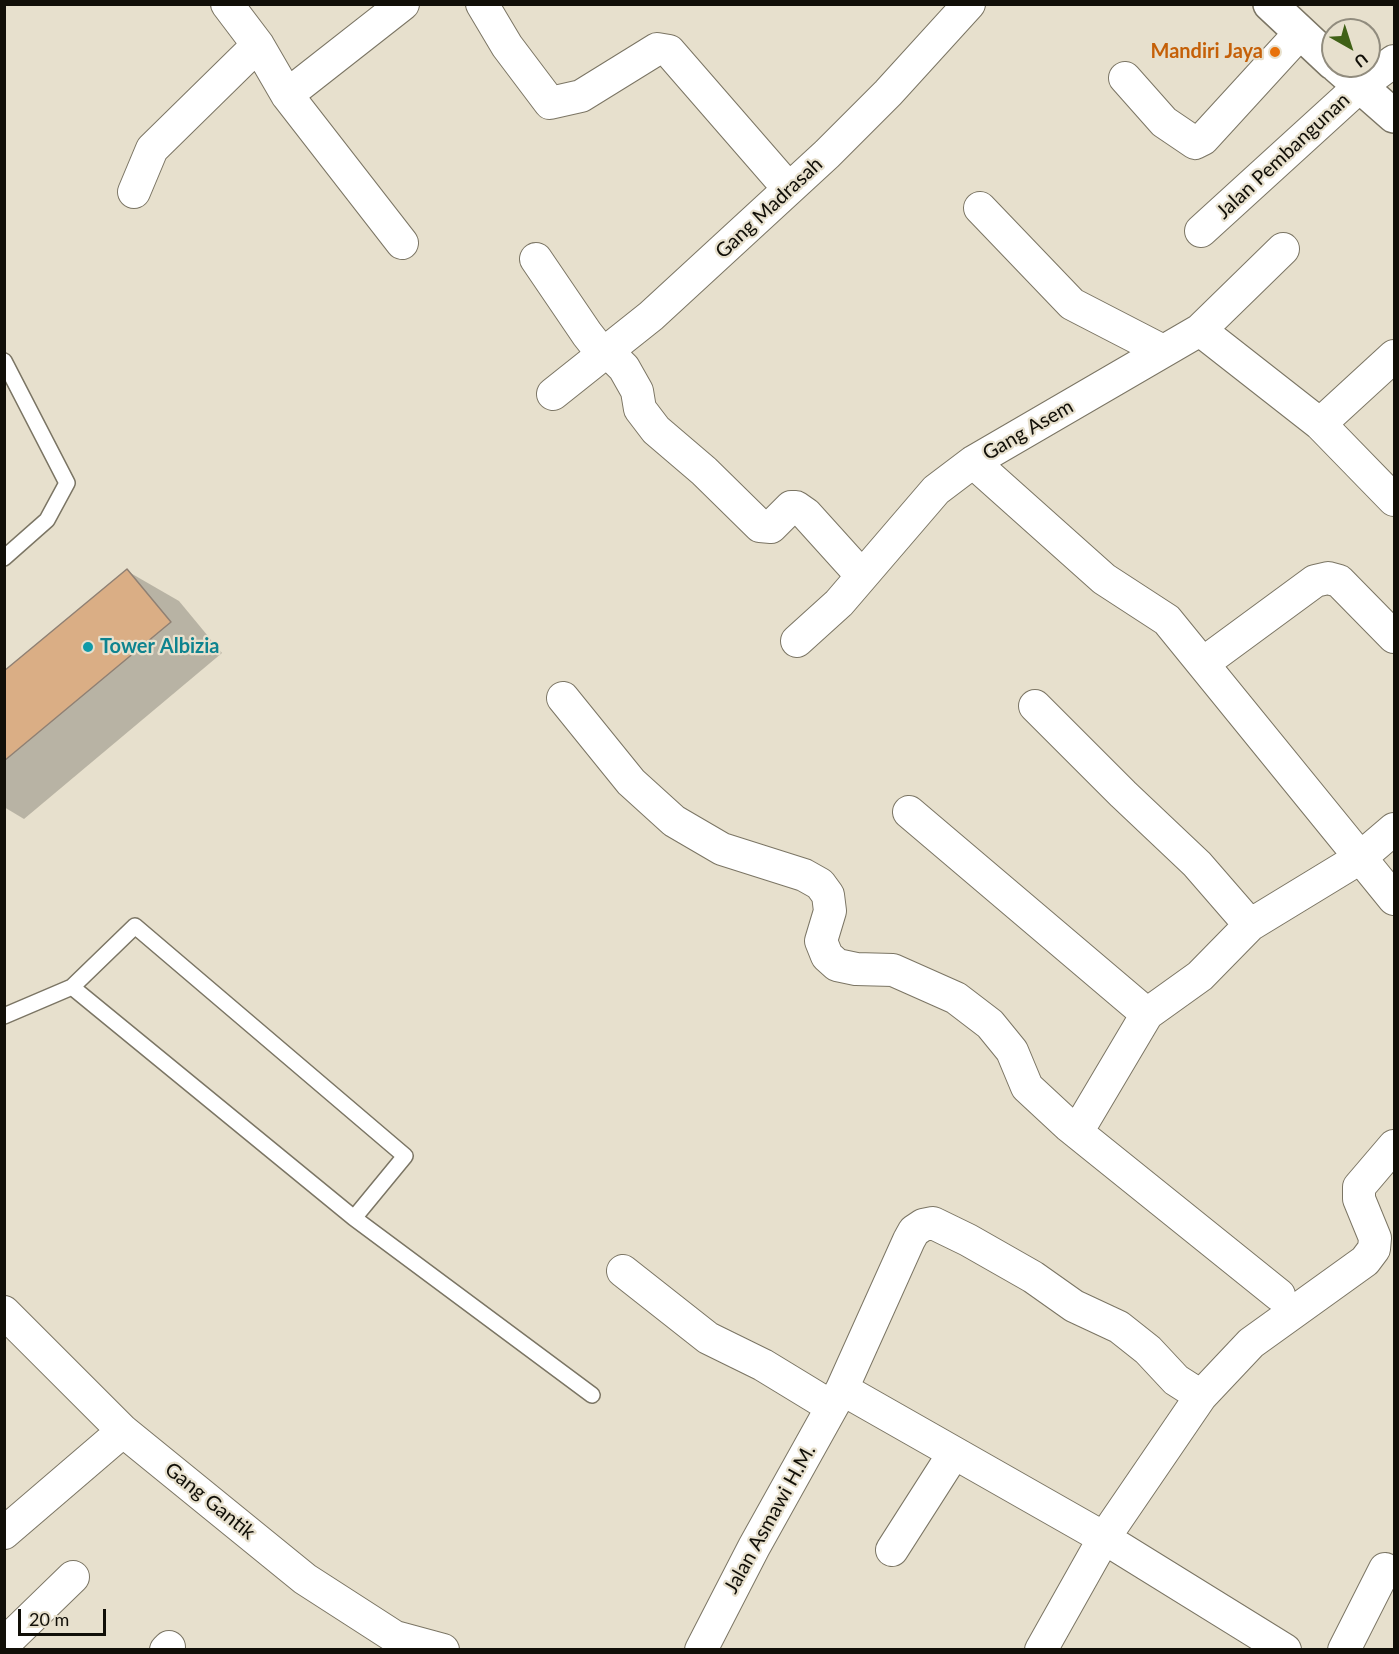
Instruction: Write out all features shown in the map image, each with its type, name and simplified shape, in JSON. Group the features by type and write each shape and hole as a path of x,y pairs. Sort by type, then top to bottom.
{"main road":[{"path":"1270,4 1321,52"},
{"path":"1350,78 1395,116"}],"street":[{"path":"227,4 258,45 287,95 402,243"},
{"path":"287,95 404,4"},
{"path":"482,4 507,46 550,103 581,96 657,49 669,51 789,189"},
{"name":"Gang Madrasah","path":"553,394 651,316 789,189 888,93 969,4"},
{"path":"1125,78 1164,122 1195,143 1203,139 1300,33"},
{"path":"134,192 152,148 258,45"},
{"name":"Jalan Pembangunan","path":"1201,231 1346,78"},
{"path":"980,208 1072,304 1163,351"},
{"name":"Gang Asem","path":"797,641 839,603 936,490 972,462 1200,330 1283,249"},
{"path":"536,259 598,348 608,352 624,368 637,391 640,409 656,430 704,471 760,526 771,527 791,507 796,507 816,524 862,576"},
{"path":"1200,330 1320,424 1395,500"},
{"path":"1320,424 1395,356"},
{"path":"972,462 1030,516 1104,579 1167,620 1395,899"},
{"path":"1213,656 1315,581 1328,578 1339,581 1395,637"},
{"path":"563,698 631,782 674,821 722,849 804,875 820,884 828,895 830,911 821,941 827,956 837,965 856,969 893,970 956,998 990,1024 1012,1051 1027,1087 1077,1132 1279,1295"},
{"path":"1035,706 1122,794 1197,864 1250,925"},
{"path":"909,812 1147,1014"},
{"path":"1077,1132 1147,1014 1200,976 1250,925 1360,858 1395,829"},
{"path":"1041,1650 1104,1538 1201,1396 1251,1343 1365,1261 1374,1249 1375,1238 1359,1199 1359,1187 1395,1146"},
{"name":"Jalan Asmawi H.M.","path":"701,1650 754,1547 837,1398 914,1231 933,1223 1033,1277 1074,1306 1119,1328 1148,1350 1176,1380 1201,1396"},
{"path":"623,1271 708,1338 954,1453 1104,1538 1285,1650"},
{"name":"Gang Gantik","path":"4,1312 123,1431 305,1579 395,1637 443,1650"},
{"path":"4,1533 123,1431"},
{"path":"891,1550 954,1453"},
{"path":"1344,1650 1385,1569"},
{"path":"4,1644 73,1577"}],"lane":[{"path":"4,360 66,483 47,520 4,558"},
{"path":"4,1016 72,987 135,926 405,1156 354,1218"},
{"path":"72,987 354,1218 592,1395"}],"building":[{"name":"Tower Albizia","path":"127,569 171,622 4,761 4,671"}],"place":[{"name":"Mandiri Jaya","path":"1275,52"},
{"name":"Tower Albizia","path":"88,647"}]}
